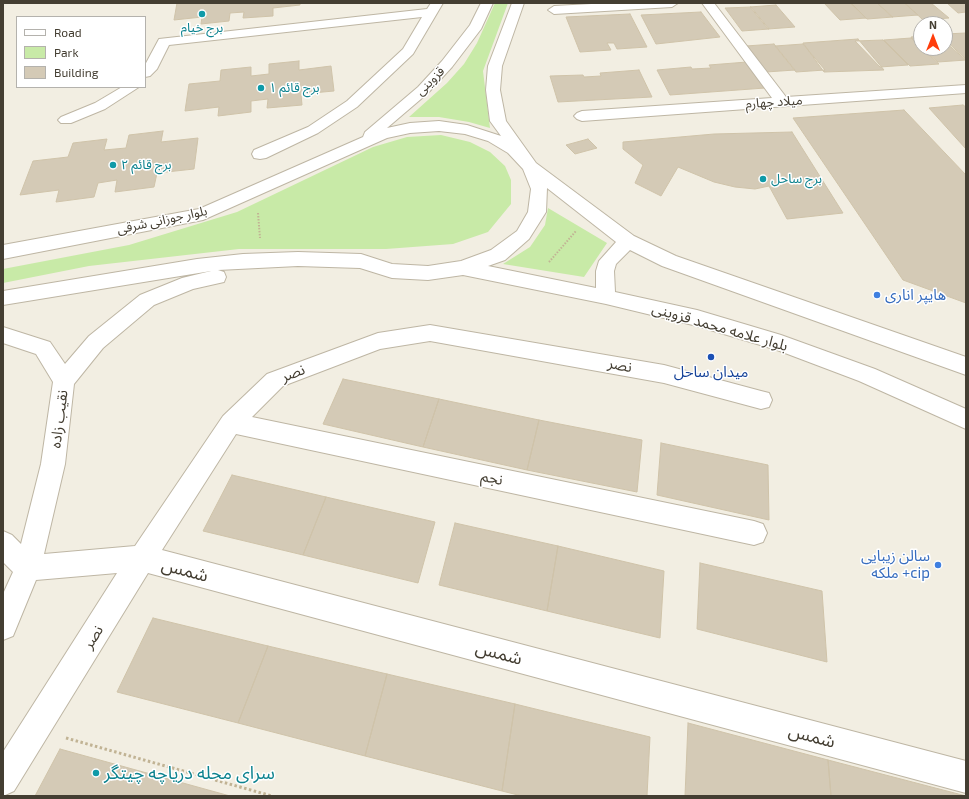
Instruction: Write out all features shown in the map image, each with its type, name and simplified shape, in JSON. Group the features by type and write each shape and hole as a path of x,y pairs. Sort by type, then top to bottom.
{"street":[{"name":"قزوینی","path":"357,146 423,90 447,64 476,26 487,3"},
{"path":"3,298 197,266 298,259 361,261 392,271 428,273 463,268 498,255 523,235 537,212 539,189 530,167 498,121 493,90 497,59 518,3"},
{"path":"554,10 672,3"},
{"path":"708,3 781,102"},
{"path":"146,72 152,66 164,42 435,7"},
{"path":"260,154 313,130 352,104 408,51 435,7"},
{"path":"66,120 100,106 130,88"},
{"name":"میلاد چهارم","path":"582,116 966,89"},
{"path":"357,146 382,134 410,128 439,126 467,130 498,141 514,150 530,167 628,241 669,261 966,366"},
{"name":"بلوار جوزانی شرقی","path":"3,252 203,214 357,146"},
{"path":"606,297 605,271 608,262 628,241"},
{"name":"نقیب زاده","path":"3,626 28,568 53,464 64,381 96,342 147,300 189,283 298,259"},
{"name":"بلوار علامه محمد قزوینی","path":"463,268 606,297 697,318 781,343 867,375 965,419"},
{"name":"نصر","path":"3,780 142,558 231,423 275,380 378,341 430,333 664,374 761,400"},
{"path":"3,336 43,348 64,381"},
{"name":"نجم","path":"231,423 754,533"},
{"path":"3,544 28,568"},
{"name":"شمس","path":"28,568 142,558 966,778"}],"path":[{"path":"531,282 575,231 598,219"},
{"path":"35,729 272,796"}],"green space":[{"path":"495,3 508,3 483,71 490,128 469,122 439,117 409,117 447,83 464,64 477,43"},
{"path":"441,135 470,142 490,152 505,166 511,180 511,204 488,232 453,244 386,249 239,249 89,266 3,283 3,269 129,245 237,212 373,147 407,137"},
{"path":"548,208 607,243 584,277 503,264 530,247 545,225"}],"building":[{"name":"برج خیام","path":"177,3 300,3 300,5 273,8 273,16 243,18 244,12 230,13 229,21 201,24 202,17 174,20"},
{"path":"824,3 851,3 866,18 840,20"},
{"path":"850,3 877,3 893,17 867,19"},
{"path":"877,3 904,3 918,15 892,17"},
{"path":"905,3 931,3 947,16 919,16"},
{"path":"947,3 966,3 966,12 958,13"},
{"path":"776,5 795,27 768,29 750,7"},
{"path":"751,7 769,29 742,31 725,8"},
{"path":"701,12 720,37 656,44 641,15"},
{"path":"630,14 647,47 617,49 614,43 607,43 611,50 580,52 566,17"},
{"path":"966,33 966,59 953,47 953,34"},
{"path":"911,38 913,40 913,56 930,56 939,64 910,66 884,40"},
{"path":"858,39 884,70 824,72 803,43"},
{"path":"883,40 908,65 880,67 855,41"},
{"path":"774,44 795,70 766,72 746,46"},
{"path":"803,44 825,70 796,72 775,46"},
{"path":"953,49 966,60 938,62 931,56 953,56"},
{"name":"برج قائم ۱","path":"299,61 299,70 331,66 334,91 301,94 302,105 267,108 268,99 251,101 251,112 218,116 219,107 185,111 189,84 220,81 221,70 251,67 251,76 269,74 269,64"},
{"path":"747,62 765,88 670,95 657,70 691,67 692,69 711,68 709,65"},
{"path":"639,70 652,97 558,102 550,76 601,76 600,73"},
{"path":"963,105 966,107 966,149 929,108"},
{"path":"904,110 966,175 966,303 903,280 793,118"},
{"name":"برج قائم ۲","path":"163,131 161,142 198,138 194,169 157,173 154,187 115,192 117,180 98,183 94,197 56,202 59,190 20,195 33,161 68,157 73,143 107,139 104,150 126,148 129,135"},
{"name":"برج ساحل","path":"792,132 843,213 787,219 769,186 755,189 735,187 714,182 678,167 661,196 635,183 643,165 623,149 623,142 714,134"},
{"path":"588,139 597,148 575,154 566,145"},
{"path":"343,379 439,399 423,447 323,424"},
{"path":"439,399 539,420 527,470 423,447"},
{"path":"539,420 642,440 637,492 527,470"},
{"path":"661,443 768,465 769,520 657,495"},
{"path":"232,475 326,497 303,555 203,531"},
{"path":"326,497 435,522 418,583 303,555"},
{"path":"455,523 558,546 547,611 439,585"},
{"path":"558,546 664,571 660,638 547,611"},
{"path":"700,563 822,591 827,662 697,629"},
{"path":"153,618 268,646 238,723 117,692"},
{"path":"268,646 387,674 365,756 238,723"},
{"path":"387,674 515,704 502,791 365,756"},
{"path":"515,704 650,737 647,796 522,796 502,791"},
{"path":"688,723 828,760 831,796 685,796"},
{"name":"سرای محله دریاچه چیتگر","path":"60,749 230,796 35,796"},
{"path":"828,760 966,796 831,796"}],"place":[{"name":"برج خیام","path":"202,14"},
{"name":"برج قائم ۱","path":"261,88"},
{"name":"برج قائم ۲","path":"113,165"},
{"name":"برج ساحل","path":"763,179"},
{"name":"هايپر اناری","path":"877,295"},
{"name":"میدان ساحل","path":"711,357"},
{"name":"سالن زیبایی ملکه +cip","path":"938,565"},
{"name":"سرای محله دریاچه چیتگر","path":"96,773"}]}
